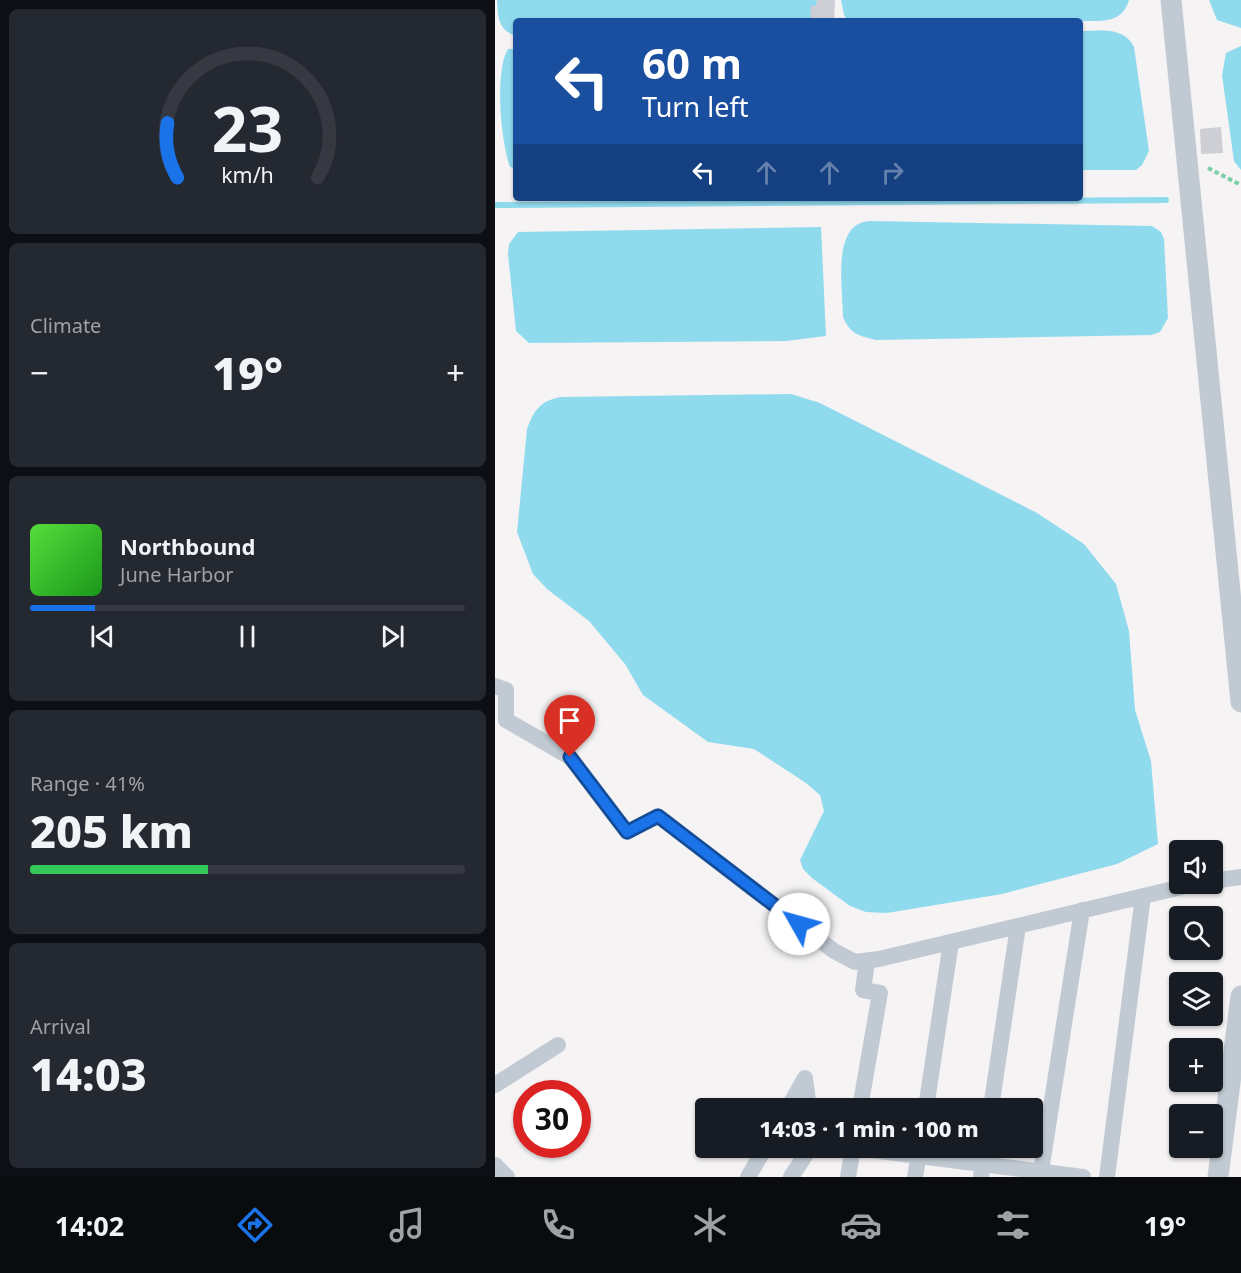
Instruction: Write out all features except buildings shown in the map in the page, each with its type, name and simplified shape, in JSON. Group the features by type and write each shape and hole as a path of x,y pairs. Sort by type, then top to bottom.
{"street":[{"path":"1171,0 1241,702"},
{"path":"495,686 506,690 505,720 570,757 627,832 658,816 834,951 855,962 867,962 1169,890"},
{"path":"1223,879 1241,877"},
{"path":"1107,1177 1143,896"},
{"path":"1041,1174 1082,910"},
{"path":"992,1098 1018,926"},
{"path":"927,1098 951,942"},
{"path":"862,1098 880,993 863,990 867,962"},
{"path":"1218,1177 1241,996"},
{"path":"495,1085 558,1044"},
{"path":"794,1098 805,1078 808,1098"},
{"path":"747,1177 759,1158"},
{"path":"791,1177 803,1158"},
{"path":"848,1177 853,1158"},
{"path":"915,1177 918,1158"},
{"path":"956,1158 1041,1174 1083,1177"},
{"path":"495,1165 507,1177"}],"path":[{"path":"1186,157 1241,185"}],"water":[{"path":"497,0 825,0 815,18 513,18 513,34 502,26"},
{"path":"841,0 1129,0 1126,8 1116,17 1096,21 1083,21 1083,18 846,18"},
{"path":"1209,0 1241,0 1241,28 1217,20"},
{"path":"1083,31 1118,33 1130,40 1134,47 1149,151 1142,165 1136,170 1083,170"},
{"path":"1241,46 1241,170 1234,161 1222,75 1226,53"},
{"path":"508,49 513,49 513,168 510,167 507,154 500,105 501,72"},
{"path":"869,221 1152,226 1161,232 1164,239 1168,318 1160,332 1151,335 876,340 865,337 852,331 843,317 841,275 844,245 849,233 857,225"},
{"path":"821,227 826,336 786,341 529,343 516,331 508,254 509,244 518,232"},
{"path":"791,394 820,403 1037,513 1084,544 1116,584 1129,631 1135,710 1151,761 1158,844 1117,864 1002,894 887,913 866,912 850,906 812,878 803,869 800,860 824,811 820,795 806,783 754,749 708,742 643,695 625,664 589,621 547,589 533,574 517,532 527,429 535,412 543,404 561,397"}],"waterway":[{"path":"1083,201 1166,200"},
{"path":"495,205 1032,201"}],"route":[{"path":"570,757 627,832 658,816 799,924"}]}
